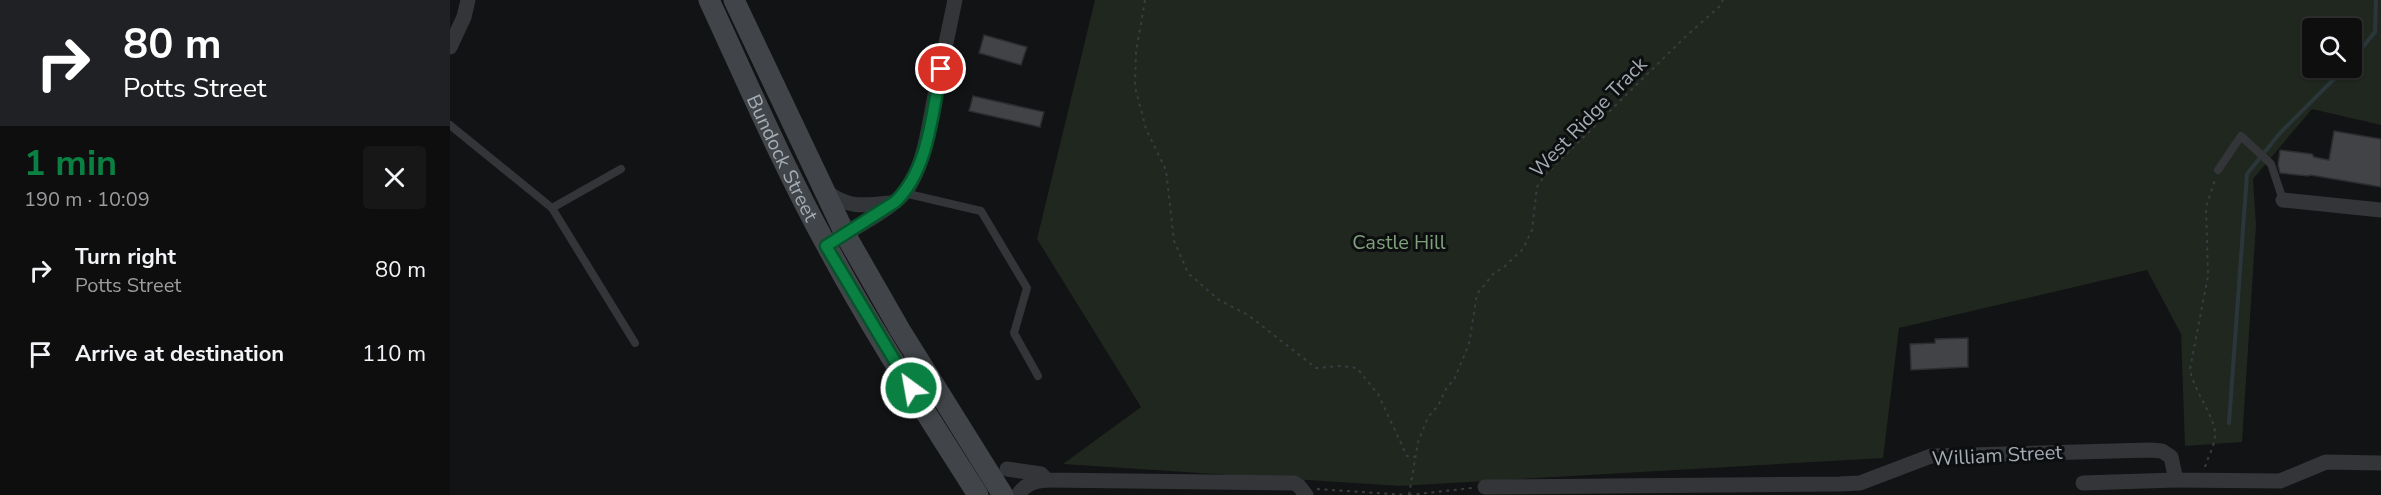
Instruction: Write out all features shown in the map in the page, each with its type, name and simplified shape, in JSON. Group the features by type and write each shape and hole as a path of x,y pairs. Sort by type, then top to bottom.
{"main road":[{"name":"Bundock Street","path":"709,0 781,156 826,246 863,311 978,495"},
{"name":"Bundock Street","path":"734,0 845,234 906,340 1003,495"}],"street":[{"path":"450,47 468,0"},
{"path":"826,246 900,198 922,156 955,0"},
{"path":"822,189 848,204 861,206 900,198"},
{"path":"2283,200 2381,210"},
{"name":"William Street","path":"1485,487 1860,489 1931,456 2150,450 2162,451 2170,457 2176,480"},
{"path":"2083,483 2176,480 2280,481 2326,462 2381,463"},
{"path":"1007,469 1041,474 1047,480"},
{"path":"1018,495 1035,481 1047,480 1294,483 1306,495"}],"lane":[{"path":"450,126 552,208 635,343"},
{"path":"2218,170 2241,136 2271,164 2283,200"},
{"path":"552,208 621,170"},
{"path":"900,198 981,211 1027,288 1014,333 1038,376"}],"path":[{"path":"1145,0 1136,52 1136,87 1146,129 1166,170 1174,241 1188,273 1219,300 1248,315 1316,368 1341,366 1357,368 1378,394 1407,456 1415,458"},
{"name":"West Ridge Track","path":"1408,495 1418,442 1428,417 1438,406 1447,387 1454,380 1469,344 1477,294 1494,273 1503,268 1523,249 1532,230 1537,187 1545,176 1685,37 1719,7 1723,0"},
{"path":"2200,481 2215,437 2215,427 2192,381 2190,369 2208,276 2206,207 2218,170"},
{"path":"1294,483 1311,490 1408,495 1485,487"}],"green space":[{"name":"Castle Hill","path":"1095,0 2381,0 2381,125 2312,109 2253,179 2256,225 2242,442 2185,446 2181,334 2147,270 1899,328 1883,458 1400,486 1063,464 1141,407 1037,239"}],"building":[{"path":"984,35 1027,47 1021,65 979,53"},
{"path":"973,96 1044,112 1040,127 969,111"},
{"path":"2334,131 2381,139 2381,187 2310,175 2280,173 2278,165 2280,150 2312,154 2314,157 2329,160"},
{"path":"1968,338 1968,367 1911,370 1910,344 1935,343 1935,339"}],"waterway":[{"path":"2362,48 2375,32 2376,0"},
{"path":"2229,423 2247,174 2280,133 2335,78"}],"route":[{"path":"911,388 826,246 895,202 912,181 926,138 941,69"}]}
